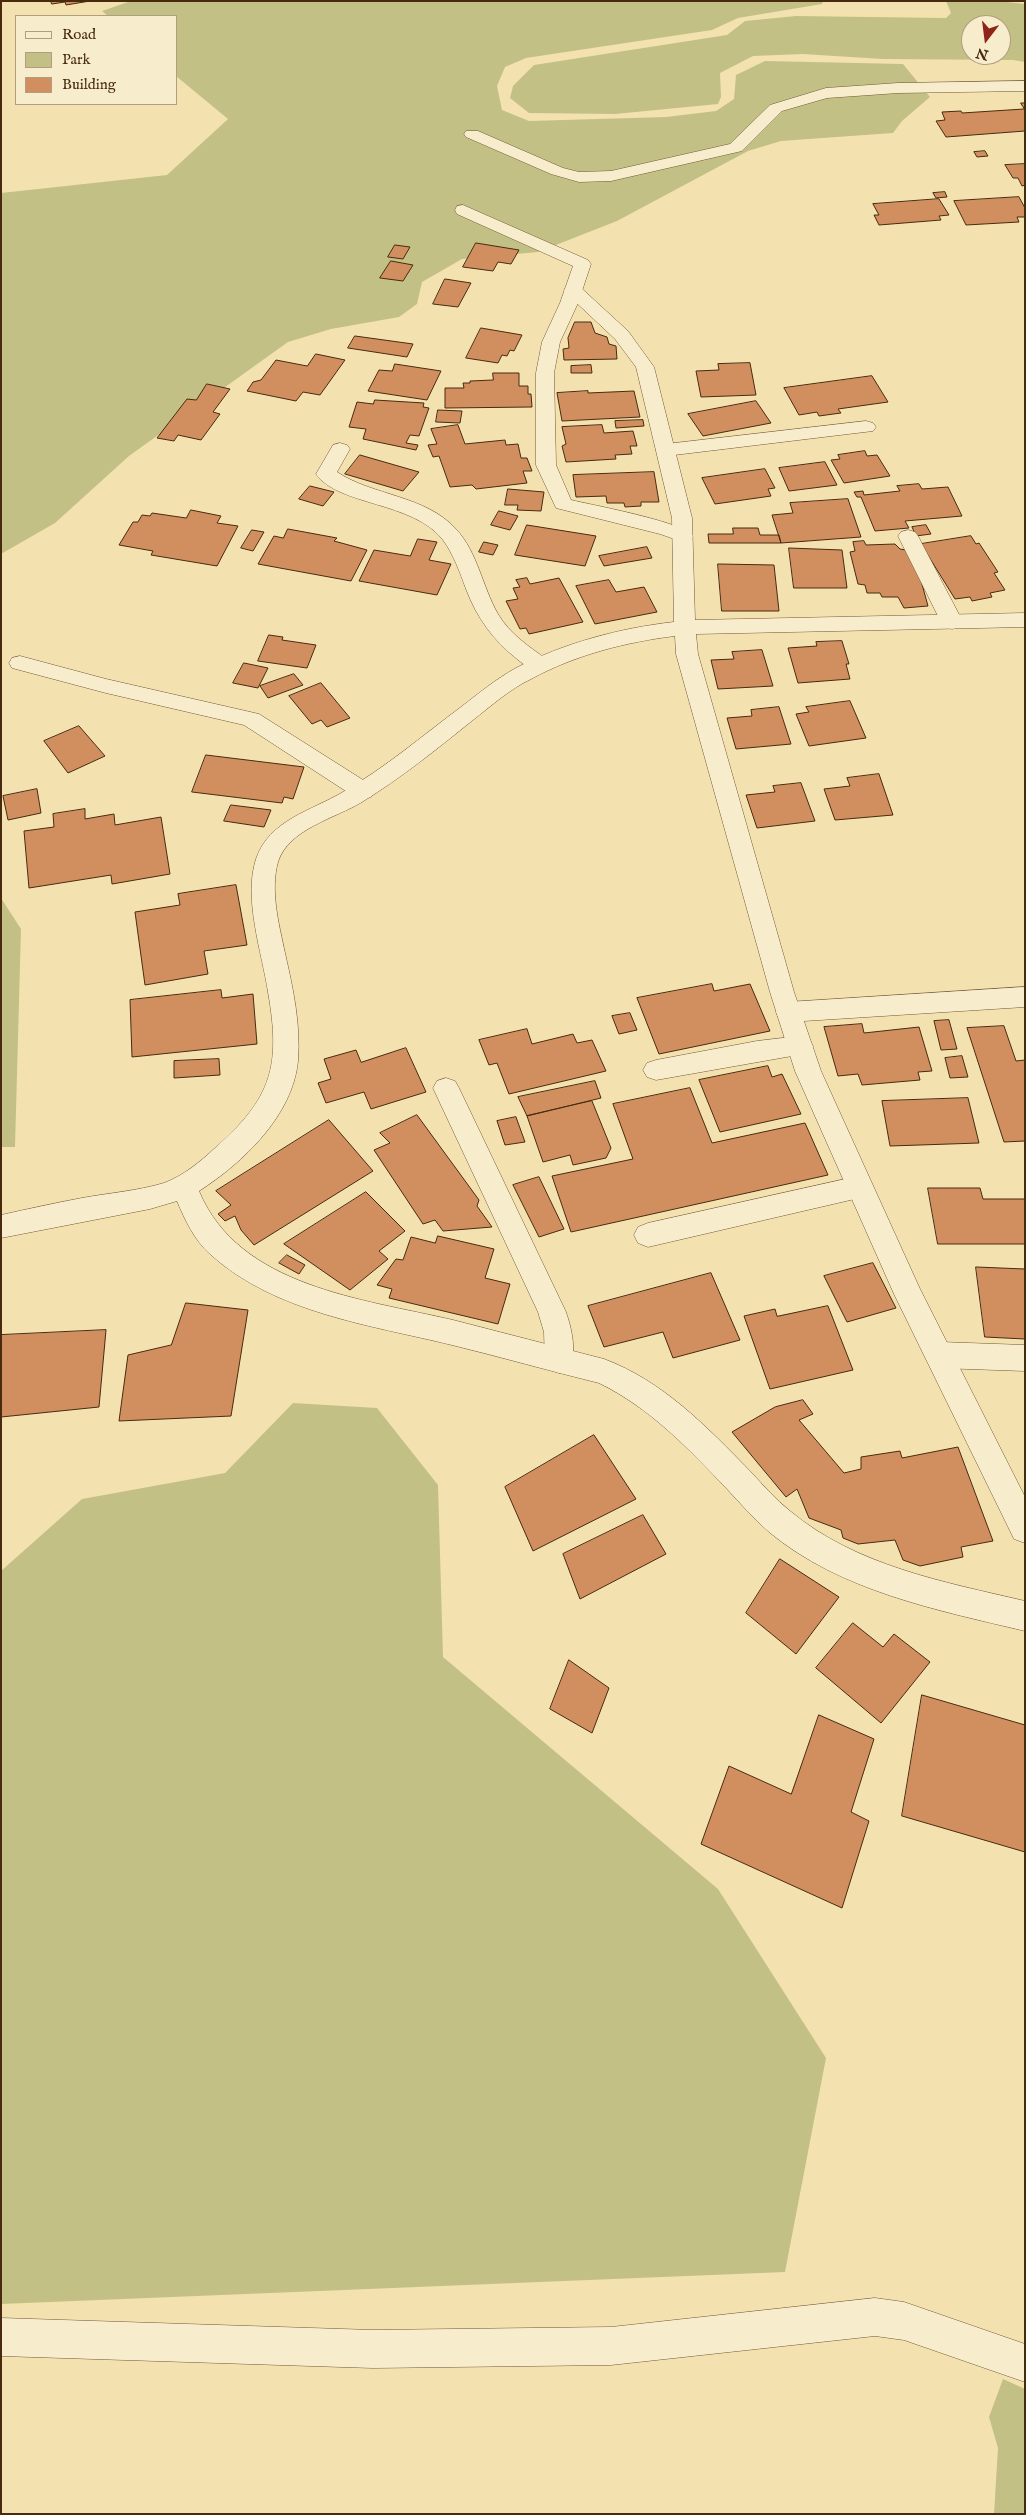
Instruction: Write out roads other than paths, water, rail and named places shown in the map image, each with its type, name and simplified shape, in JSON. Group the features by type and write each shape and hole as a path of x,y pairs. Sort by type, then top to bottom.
{"street":[{"path":"472,134 557,171 579,178 611,176 736,148 776,108 826,93 898,88 1025,86"},
{"path":"463,210 582,264 570,303 551,342 545,373 546,465 559,498 564,504 666,529 683,536"},
{"path":"573,290 619,331 642,361 682,518 683,597 687,654 788,1012 808,1071 908,1294 1025,1529"},
{"path":"666,450 866,427"},
{"path":"340,449 326,474 344,484 423,513 442,526 468,564 475,588 487,615 521,653 540,665"},
{"path":"908,536 952,622"},
{"path":"1,1227 142,1199 184,1186 229,1153 266,1114 279,1091 285,1065 286,1045 284,1012 266,917 264,877 266,861 272,847 289,832 363,790 461,720 504,685 540,665 617,638 686,628 723,625 1025,620"},
{"path":"20,664 251,719 363,790"},
{"path":"788,1012 1025,997"},
{"path":"656,1070 756,1050 800,1046"},
{"path":"446,1088 552,1312 558,1332 559,1360"},
{"path":"184,1186 196,1217 219,1246 243,1264 281,1284 340,1306 559,1360 604,1372 625,1381 654,1399 697,1435 783,1525 823,1553 916,1590 1025,1616"},
{"path":"648,1235 859,1187"},
{"path":"940,1355 1025,1358"},
{"path":"1,2337 373,2349 611,2346 874,2317 904,2321 1025,2363"}]}
